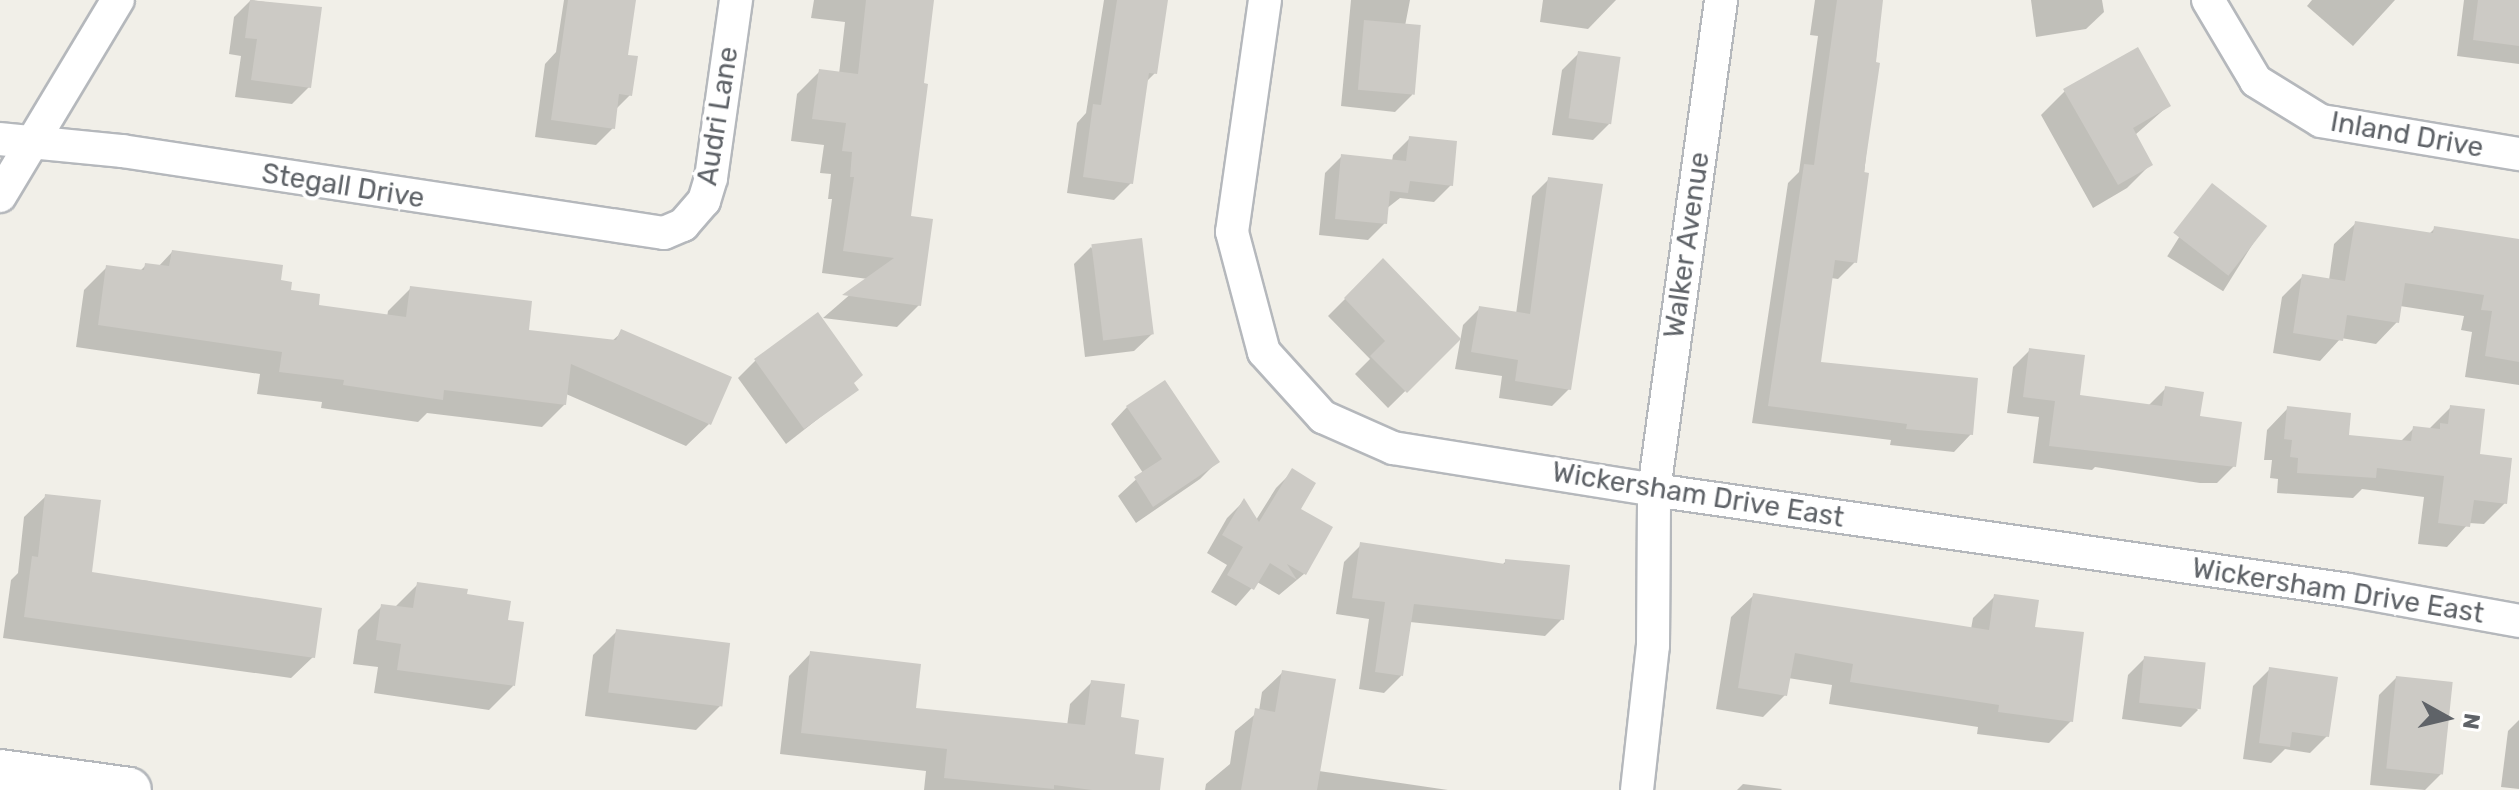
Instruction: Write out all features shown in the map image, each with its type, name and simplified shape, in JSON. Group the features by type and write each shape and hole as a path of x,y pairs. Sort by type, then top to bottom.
{"main road":[{"path":"0,772 129,790"}],"street":[{"path":"0,196 118,0"},
{"name":"Audri Lane","path":"683,225 704,201 711,178 736,0"},
{"name":"Wickersham Drive East","path":"1265,0 1232,232 1264,352 1323,417 1393,448 1654,490 2333,588 2519,621"},
{"name":"Walker Avenue","path":"1637,790 1653,646 1654,490 1721,0"},
{"name":"Inland Drive","path":"2208,0 2256,81 2321,121 2519,154"},
{"name":"Stegall Drive","path":"0,139 122,151 664,233 683,225"}],"building":[{"path":"250,0 322,7 311,88 251,80 257,39 245,38"},
{"path":"568,0 636,0 628,55 638,56 632,96 619,94 615,129 551,120"},
{"path":"866,0 934,0 924,83 928,84 911,216 933,219 921,306 842,295 894,258 843,251 854,177 850,177 852,152 842,151 846,123 812,119 819,69 858,74"},
{"path":"1117,0 1168,0 1157,74 1149,73 1133,184 1083,177 1093,104 1101,105"},
{"path":"1837,0 1883,0 1876,62 1880,63 1864,172 1869,173 1857,263 1835,260 1821,362 1978,378 1973,435 1906,429 1907,424 1768,406 1804,164 1814,165"},
{"path":"2478,0 2519,0 2519,46 2473,40"},
{"path":"1364,20 1421,25 1415,95 1358,90"},
{"path":"2138,47 2171,106 2133,128 2153,165 2118,185 2063,89"},
{"path":"1578,51 1621,57 1611,124 1569,118"},
{"path":"1409,136 1457,141 1453,186 1410,181 1408,193 1390,191 1387,224 1335,219 1341,154 1406,161"},
{"path":"1548,177 1603,184 1571,390 1515,381 1518,360 1471,352 1479,306 1530,314"},
{"path":"2212,183 2267,226 2228,276 2173,233"},
{"path":"2355,221 2433,233 2434,226 2519,239 2519,362 2485,356 2492,311 2481,310 2484,295 2405,283 2399,323 2347,315 2343,341 2293,333 2302,274 2345,281"},
{"path":"1142,238 1154,334 1103,340 1091,244"},
{"path":"172,250 283,265 281,280 292,282 291,290 320,294 319,305 406,317 410,286 532,301 529,330 616,340 621,329 732,377 711,425 571,364 566,405 444,390 443,400 343,385 344,380 279,372 282,352 98,325 106,265 144,270 145,263 169,266"},
{"path":"1383,258 1461,339 1407,393 1370,356 1385,341 1344,298"},
{"path":"818,312 863,375 854,383 859,390 804,429 754,359"},
{"path":"2029,348 2085,355 2080,395 2162,406 2165,386 2204,392 2200,416 2242,422 2236,467 2049,446 2055,401 2023,397"},
{"path":"1165,380 1220,462 1153,507 1134,477 1162,459 1126,406"},
{"path":"2450,405 2485,409 2480,454 2512,458 2507,504 2474,500 2470,527 2438,523 2444,476 2377,468 2376,478 2297,473 2298,458 2290,457 2292,440 2284,439 2287,406 2351,413 2349,435 2411,441 2413,426 2440,429 2440,423 2448,424"},
{"path":"1292,468 1316,483 1301,509 1333,527 1306,575 1287,564 1297,580 1270,563 1254,590 1227,575 1243,547 1222,535 1244,498 1259,522"},
{"path":"45,494 101,500 92,572 322,608 315,658 24,617 32,556 38,557"},
{"path":"1360,542 1505,564 1505,559 1570,565 1564,620 1414,604 1403,676 1375,672 1385,602 1352,598"},
{"path":"417,582 468,589 467,594 511,601 508,620 524,622 515,686 397,670 401,644 376,640 381,604 413,608"},
{"path":"1753,593 1989,630 1994,594 2039,600 2035,627 2084,632 2073,722 1998,712 1999,705 1850,682 1853,664 1795,653 1787,696 1738,688"},
{"path":"616,629 730,643 722,707 608,693"},
{"path":"810,651 921,664 916,708 1085,725 1091,680 1125,684 1121,717 1139,720 1135,754 1164,758 1160,790 1092,790 1054,785 1054,789 944,778 947,749 801,733"},
{"path":"2144,656 2206,662 2201,709 2139,703"},
{"path":"2269,667 2338,677 2329,737 2292,732 2290,747 2259,743"},
{"path":"1282,670 1336,679 1317,790 1241,790 1255,708 1275,712"},
{"path":"2396,676 2453,682 2443,774 2386,768"}]}
